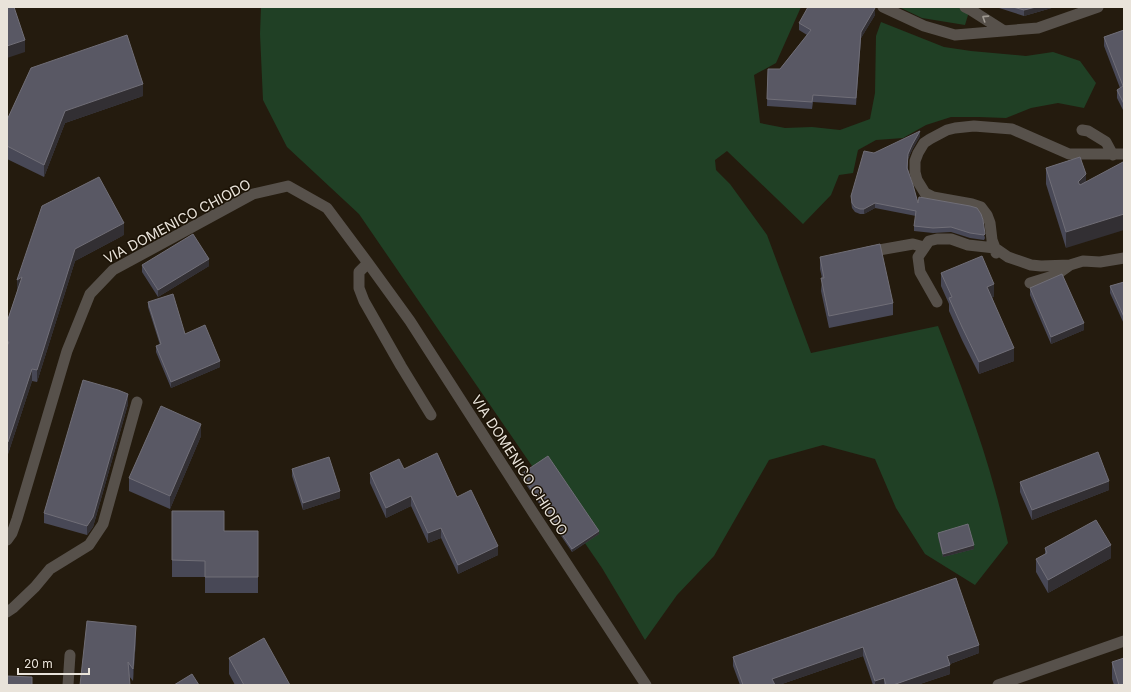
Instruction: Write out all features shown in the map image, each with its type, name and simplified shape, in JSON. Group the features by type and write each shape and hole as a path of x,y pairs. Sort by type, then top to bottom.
{"street":[{"path":"883,7 924,26 955,35 1038,28 1098,7"},
{"path":"965,7 1004,31"},
{"path":"995,252 990,223 987,215 981,207 932,197 925,193 921,188 915,172 915,161 924,144 930,139 947,130 955,128 974,126 1012,129 1069,154 1119,154"},
{"path":"1082,130 1088,131 1106,142 1119,154"},
{"name":"VIA DOMENICO CHIODO","path":"7,540 12,533 17,519 67,351 90,294 113,270 253,194 288,186 327,208 410,321 646,685"},
{"path":"937,302 920,272 918,257 928,242 937,239 951,239 995,252 1031,265 1070,265 1083,261 1100,262 1124,258"},
{"path":"856,253 914,244 924,247"},
{"path":"368,263 359,272 359,288 364,301 431,415"},
{"path":"1030,283 1056,275 1070,265"},
{"path":"7,612 35,587 50,569 89,545 103,524 137,402"},
{"path":"998,685 1124,641"},
{"path":"68,685 70,655"}],"green space":[{"path":"261,7 801,7 776,63 754,75 760,123 785,128 812,127 840,130 870,119 875,93 876,36 881,22 944,47 1026,56 1053,52 1080,61 1096,83 1084,108 1058,103 1031,108 1006,118 951,117 926,125 903,138 876,140 858,150 853,173 839,175 831,195 803,224 727,151 715,160 716,170 730,184 767,235 811,353 938,326 983,448 1008,543 975,585 925,554 896,508 875,459 823,445 769,460 714,556 677,595 645,640 602,568 359,214 287,147 263,100 260,34"},
{"path":"899,7 965,7 968,15 965,25 922,18"}],"building":[{"path":"7,7 14,7 25,40 7,46"},
{"path":"808,7 875,8 861,32 856,98 813,95 812,102 767,99 768,69 780,69 811,30 799,23"},
{"path":"1013,7 1036,7 1024,10"},
{"path":"1124,30 1124,104 1117,90 1123,86 1104,37"},
{"path":"127,35 143,84 65,111 44,165 7,146 7,120 31,68"},
{"path":"920,131 908,154 907,168 918,203 919,197 977,208 983,220 984,235 970,233 951,227 933,228 914,226 916,211 875,203 864,209 860,209 855,207 852,203 851,196 864,151 874,153"},
{"path":"1080,157 1086,174 1078,182 1080,185 1123,162 1124,214 1066,232 1046,168"},
{"path":"99,177 124,223 75,249 37,370 32,369 8,442 7,346 9,342 7,342 7,322 22,277 17,280 42,206"},
{"path":"193,234 209,259 158,290 142,265"},
{"path":"880,244 893,303 829,316 821,278 824,278 820,257"},
{"path":"982,256 994,284 987,287 1014,348 979,362 949,298 952,297 941,273"},
{"path":"1062,274 1084,323 1051,337 1030,288"},
{"path":"1124,282 1124,317 1110,286"},
{"path":"173,294 185,334 205,325 220,361 171,382 156,346 161,344 148,302"},
{"path":"83,380 128,394 93,517 87,526 44,513"},
{"path":"161,406 201,424 170,496 129,478"},
{"path":"1098,452 1109,481 1032,510 1020,482"},
{"path":"437,453 457,497 471,490 498,546 458,565 441,528 428,533 411,496 386,508 370,473 399,459 404,469"},
{"path":"548,456 599,531 572,549 521,474"},
{"path":"329,457 340,491 303,503 292,469"},
{"path":"172,511 224,511 224,531 258,531 258,577 205,577 205,561 172,560"},
{"path":"1096,520 1111,545 1048,580 1036,559 1047,553 1045,548"},
{"path":"968,524 974,545 943,554 938,533"},
{"path":"956,578 979,645 947,656 950,665 893,685 886,685 884,678 875,681 863,647 772,679 775,685 743,685 733,657"},
{"path":"87,621 136,626 133,669 128,662 130,685 80,685"},
{"path":"264,638 290,685 244,685 229,658"},
{"path":"1124,658 1124,685 1119,685 1112,662"},
{"path":"192,674 199,685 174,685"},
{"path":"7,676 32,677 32,685 7,685"}]}
